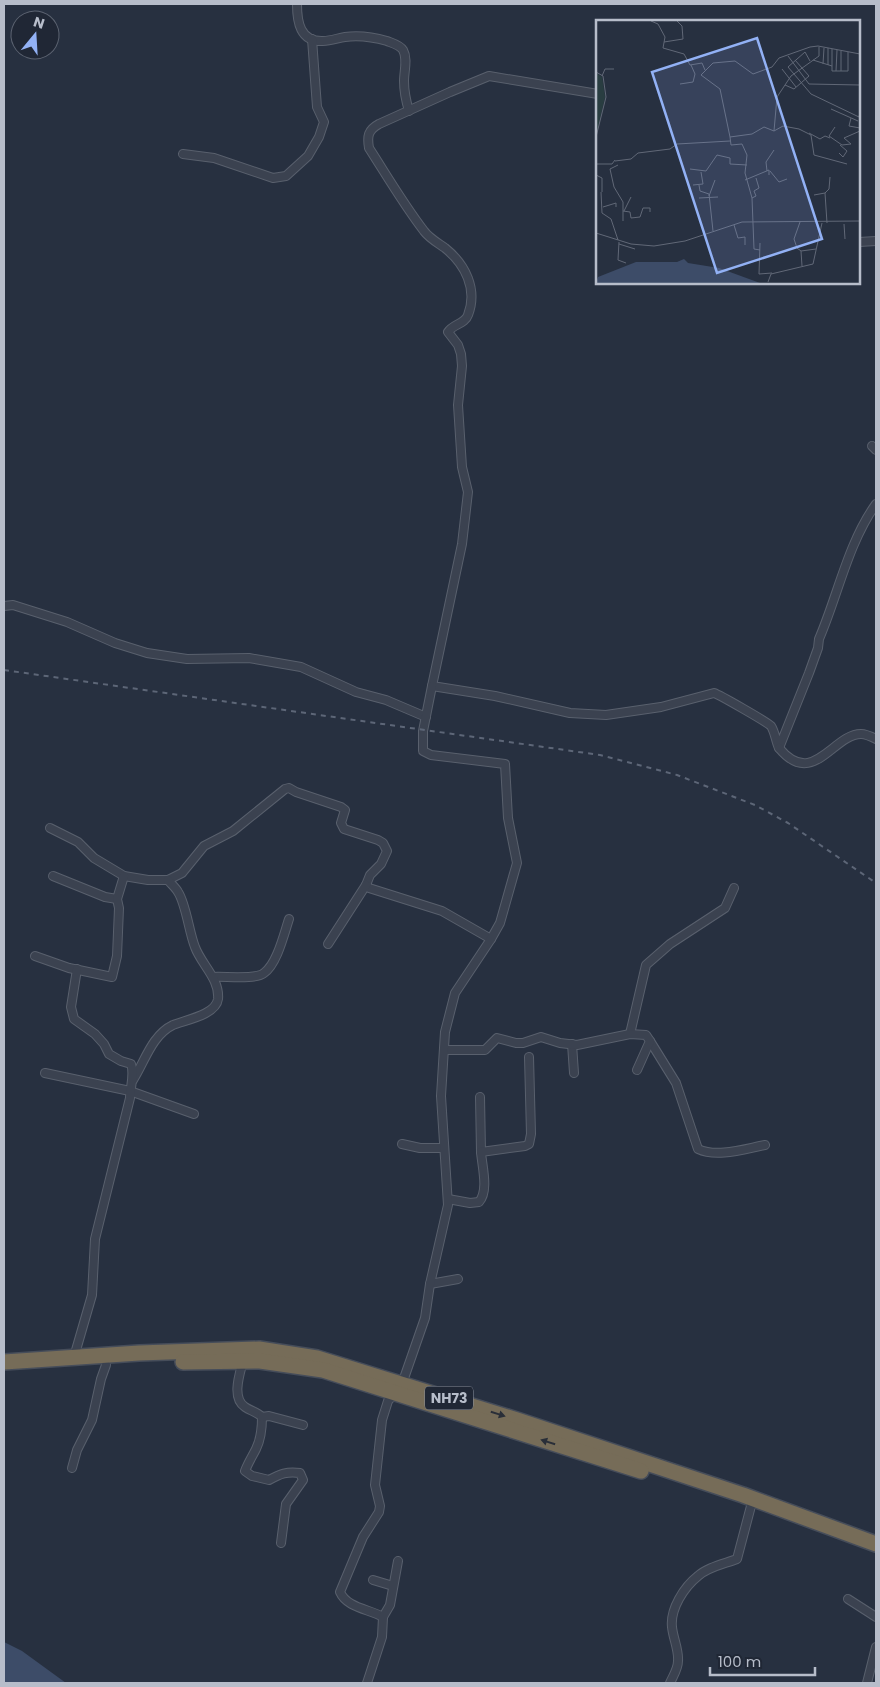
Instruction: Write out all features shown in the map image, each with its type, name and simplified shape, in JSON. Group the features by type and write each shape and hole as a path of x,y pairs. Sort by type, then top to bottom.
{"highway":[{"name":"NH73","path":"4,1362 139,1353 259,1349 317,1358 398,1388 751,1506 876,1553"},
{"name":"NH73","path":"4,1372 139,1362 243,1361 260,1361 323,1370 517,1420 743,1494 876,1544"}],"street":[{"path":"297,4 299,28 304,35 312,39 321,41 346,36 364,36 393,43 402,48 405,55 405,93 409,111"},
{"path":"182,154 214,158 273,178 286,176 308,156 319,137 324,122 317,107 312,39"},
{"path":"383,1617 350,1604 342,1598 340,1592 363,1538 379,1512 380,1506 375,1485 382,1420 388,1400 398,1388 425,1318 430,1284 448,1205 441,1096 445,1032 455,993 500,923 516,863 508,818 505,764 426,753 423,751 422,741 462,544 468,492 462,467 458,413 462,366 461,354 458,345 448,332 451,328 465,320 468,315 472,294 468,276 458,259 425,233 369,148 367,138 371,130 489,76 596,94"},
{"path":"860,242 876,241"},
{"path":"779,748 806,682 818,648 819,639 853,547 876,504"},
{"path":"4,606 13,605 67,622 115,643 147,653 187,659 248,658 301,667 356,692 386,700 426,717"},
{"path":"432,686 495,696 570,713 606,715 661,707 714,693 722,695 730,702 770,725 779,748 785,755 802,763 821,758 856,735 862,734 876,739"},
{"path":"50,828 78,842 94,858 124,876 148,880 168,880 182,872 204,846 233,831 286,789 289,788 341,807 344,810 341,823 344,829 383,843 387,851 381,864 370,875 366,886 328,944"},
{"path":"53,876 105,897 117,899"},
{"path":"35,956 69,968 112,977 117,956 119,908 117,899 124,876"},
{"path":"130,1087 144,1062 150,1046 160,1034 173,1025 190,1020 206,1012 215,1006 218,1000 213,976 195,948 178,892 168,880"},
{"path":"366,886 442,910 491,939"},
{"path":"630,1034 646,965 670,944 725,908 734,888"},
{"path":"213,976 253,977 263,974 270,966 280,945 289,919"},
{"path":"74,1357 92,1295 95,1239 130,1098 133,1070 131,1064 109,1054 104,1044 95,1034 74,1019 71,1007 77,969"},
{"path":"444,1050 485,1050 497,1038 523,1043 541,1037 572,1044 596,1042 630,1034 646,1035 676,1083 698,1148 705,1152 734,1152 765,1145"},
{"path":"637,1070 650,1041"},
{"path":"572,1044 574,1072"},
{"path":"481,1152 529,1144 531,1134 529,1057"},
{"path":"45,1073 130,1087 194,1114"},
{"path":"448,1199 470,1203 479,1202 482,1198 484,1186 480,1097"},
{"path":"402,1144 420,1148 444,1148"},
{"path":"430,1284 458,1279"},
{"path":"243,1361 237,1392 239,1401 243,1406 255,1411 262,1417 269,1416 303,1425"},
{"path":"72,1468 77,1450 92,1420 106,1364"},
{"path":"262,1417 262,1427 257,1448 248,1462 245,1471 252,1476 269,1480 280,1474 300,1473 303,1480 286,1504 281,1543"},
{"path":"670,1683 678,1663 672,1626 672,1617 676,1606 683,1593 698,1576 710,1569 737,1560 751,1506"},
{"path":"368,1683 382,1637 383,1617 390,1605 398,1561"},
{"path":"373,1580 393,1586"},
{"path":"848,1599 876,1617"},
{"path":"867,1683 876,1648"}],"water":[{"path":"4,1642 22,1651 66,1683 4,1683"}],"railway":[{"path":"4,670 600,755 677,775 755,805 788,823 876,883"}]}
